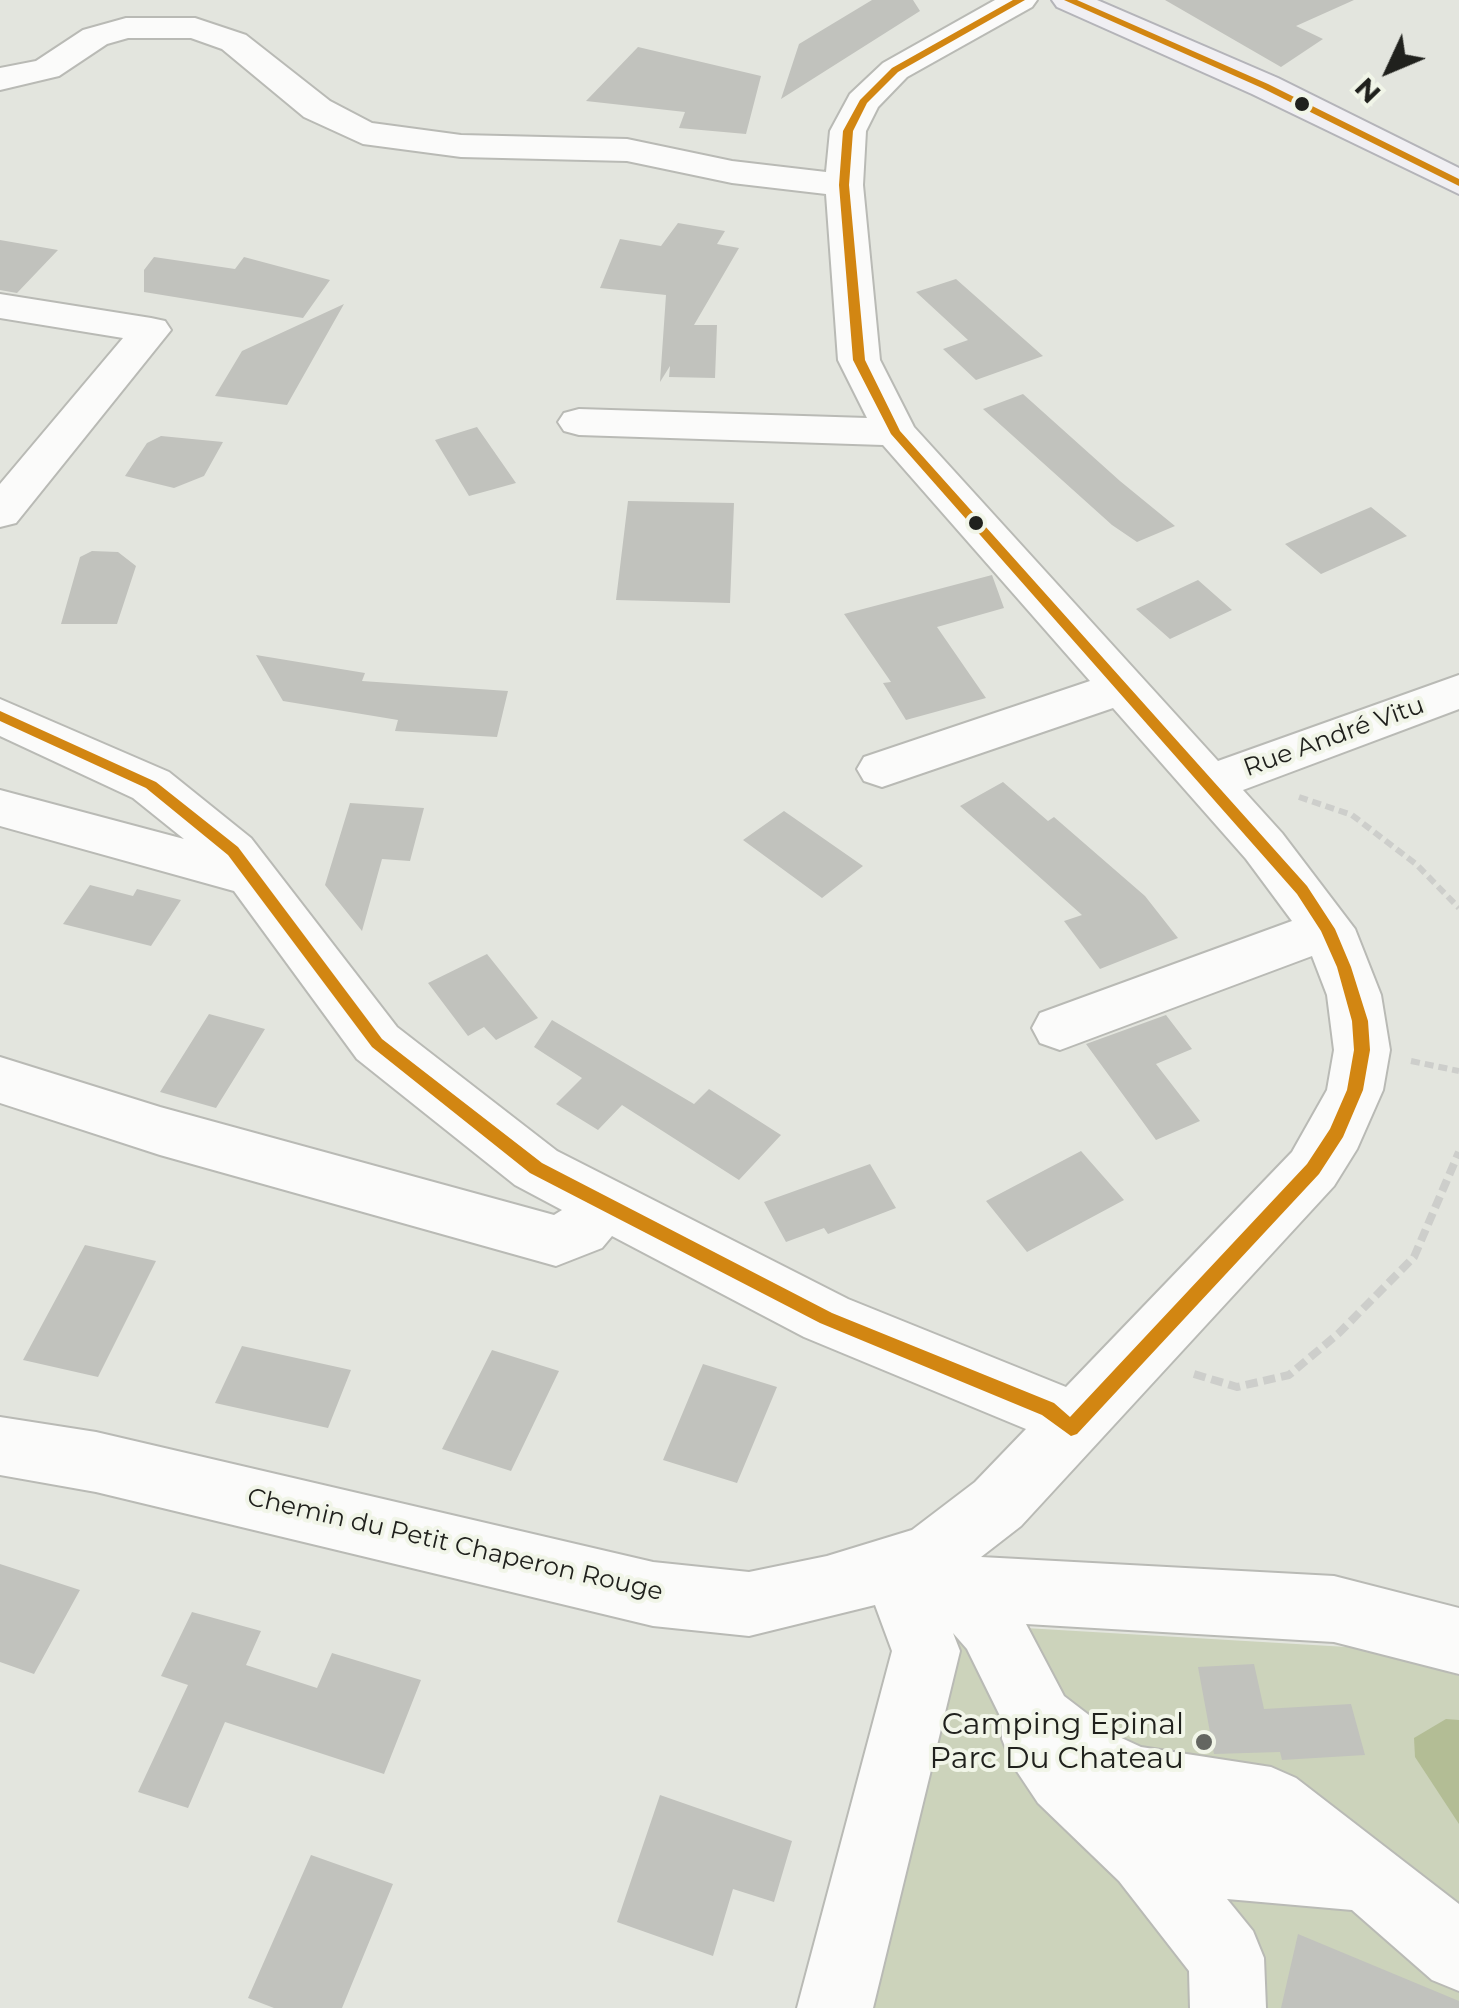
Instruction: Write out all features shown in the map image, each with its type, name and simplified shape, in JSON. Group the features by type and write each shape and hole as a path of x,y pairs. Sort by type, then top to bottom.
{"main road":[{"path":"1069,0 1266,86 1459,183"}],"street":[{"name":"Chemin du Petit Chaperon Rouge","path":"0,1446 96,1462 653,1594 749,1604 928,1571 998,1504 1288,1200 1338,1132 1356,1090 1362,1050 1354,996 1328,929 1302,890 895,432 859,360 844,185 848,131 877,85 913,57 1020,0"},
{"path":"0,79 47,69 95,37 126,28 195,28 234,42 317,109 363,133 461,146 627,150 732,172 844,185"},
{"path":"0,306 151,330 0,513"},
{"path":"580,422 895,432"},
{"path":"882,769 1124,687"},
{"name":"Rue André Vitu","path":"1208,784 1456,695"},
{"path":"0,716 151,785 233,851 377,1043 536,1168 826,1318 1048,1409 1071,1428"},
{"path":"0,808 252,877"},
{"path":"1060,1028 1328,929"},
{"path":"0,1080 160,1131 556,1241 581,1230 603,1203"},
{"path":"928,1571 1334,1609 1459,1641"},
{"path":"928,1571 991,1626 1037,1716 1090,1760 1138,1782 1271,1803 1367,1874 1459,1953"},
{"path":"835,2008 926,1651 928,1571"},
{"path":"1037,1716 1037,1739 1062,1778 1145,1854 1226,1958 1228,2008"},
{"path":"1145,1854 1367,1874"}],"path":[{"path":"1208,784 1281,791 1352,815 1416,864 1459,908"},
{"path":"1145,1348 1178,1369 1237,1388 1289,1376 1339,1333 1414,1256 1459,1152"}],"shaded area":[{"path":"958,1627 1364,1648 1459,1676 1459,2008 853,2008 892,1852"},
{"path":"1446,1719 1459,1720 1459,1824 1415,1757 1414,1738"}],"building":[{"path":"872,0 913,0 920,11 781,99 799,44"},
{"path":"1165,0 1354,0 1296,26 1323,39 1281,67"},
{"path":"638,47 761,76 746,134 679,128 685,112 586,101"},
{"path":"678,223 725,231 717,244 739,248 694,325 717,325 715,378 669,377 670,366 660,382 666,295 600,288 620,239 661,246"},
{"path":"0,240 58,250 17,293 0,290"},
{"path":"154,257 235,269 244,257 330,280 303,318 144,292 144,270"},
{"path":"956,279 1043,356 976,380 943,349 968,340 916,292"},
{"path":"344,304 287,405 215,396 242,351"},
{"path":"1023,394 1175,526 1137,542 1112,525 983,409"},
{"path":"477,427 516,483 469,496 435,440"},
{"path":"161,436 223,442 204,476 174,488 125,476 147,443"},
{"path":"628,501 734,503 730,603 616,600"},
{"path":"1371,507 1407,536 1321,574 1285,544"},
{"path":"92,551 118,552 136,566 117,624 61,624 80,557"},
{"path":"992,575 1004,608 937,627 986,698 906,720 883,683 891,682 844,614"},
{"path":"1198,580 1232,610 1170,639 1136,609"},
{"path":"256,655 365,673 362,681 508,691 497,737 395,731 398,720 283,701"},
{"path":"1003,782 1048,821 1054,817 1145,896 1178,938 1100,969 1064,921 1082,915 960,806"},
{"path":"350,803 424,808 410,861 382,859 362,931 325,885"},
{"path":"784,811 863,866 822,898 743,840"},
{"path":"90,885 133,896 137,889 181,900 151,946 63,924"},
{"path":"487,954 538,1018 496,1040 484,1027 468,1036 428,983"},
{"path":"209,1014 265,1029 216,1108 160,1092"},
{"path":"1166,1015 1192,1049 1156,1064 1200,1121 1156,1140 1086,1044"},
{"path":"552,1020 694,1104 709,1089 781,1135 739,1180 622,1105 598,1130 556,1104 582,1078 534,1047"},
{"path":"1081,1151 1124,1200 1027,1252 986,1201"},
{"path":"870,1164 896,1208 828,1234 824,1228 786,1242 764,1202"},
{"path":"85,1245 156,1261 98,1377 23,1360"},
{"path":"242,1346 351,1370 328,1428 215,1403"},
{"path":"492,1350 559,1371 511,1471 442,1449"},
{"path":"703,1364 777,1387 737,1483 663,1460"},
{"path":"0,1564 80,1590 34,1674 0,1662"},
{"path":"192,1612 261,1631 246,1665 317,1688 332,1653 421,1680 384,1774 225,1722 188,1808 138,1792 188,1685 161,1676"},
{"path":"1254,1664 1264,1709 1351,1704 1365,1755 1282,1760 1280,1752 1214,1754 1198,1667"},
{"path":"660,1795 792,1841 774,1902 733,1889 713,1956 617,1922"},
{"path":"311,1855 393,1884 342,2008 274,2008 248,1998"},
{"path":"1298,1934 1459,2001 1459,2008 1281,2008"}],"transit line":[{"path":"0,716 151,785 233,851 377,1043 536,1168 826,1318 1048,1409 1071,1428 1313,1169 1337,1132 1355,1090 1362,1050 1360,1021 1344,967 1328,929 1302,890 895,432 859,360 844,185 848,131 863,102 895,70 1020,0"},
{"path":"1069,0 1265,86 1459,183"}],"place":[{"name":"Camping Epinal Parc Du Chateau","path":"1204,1742"}]}
